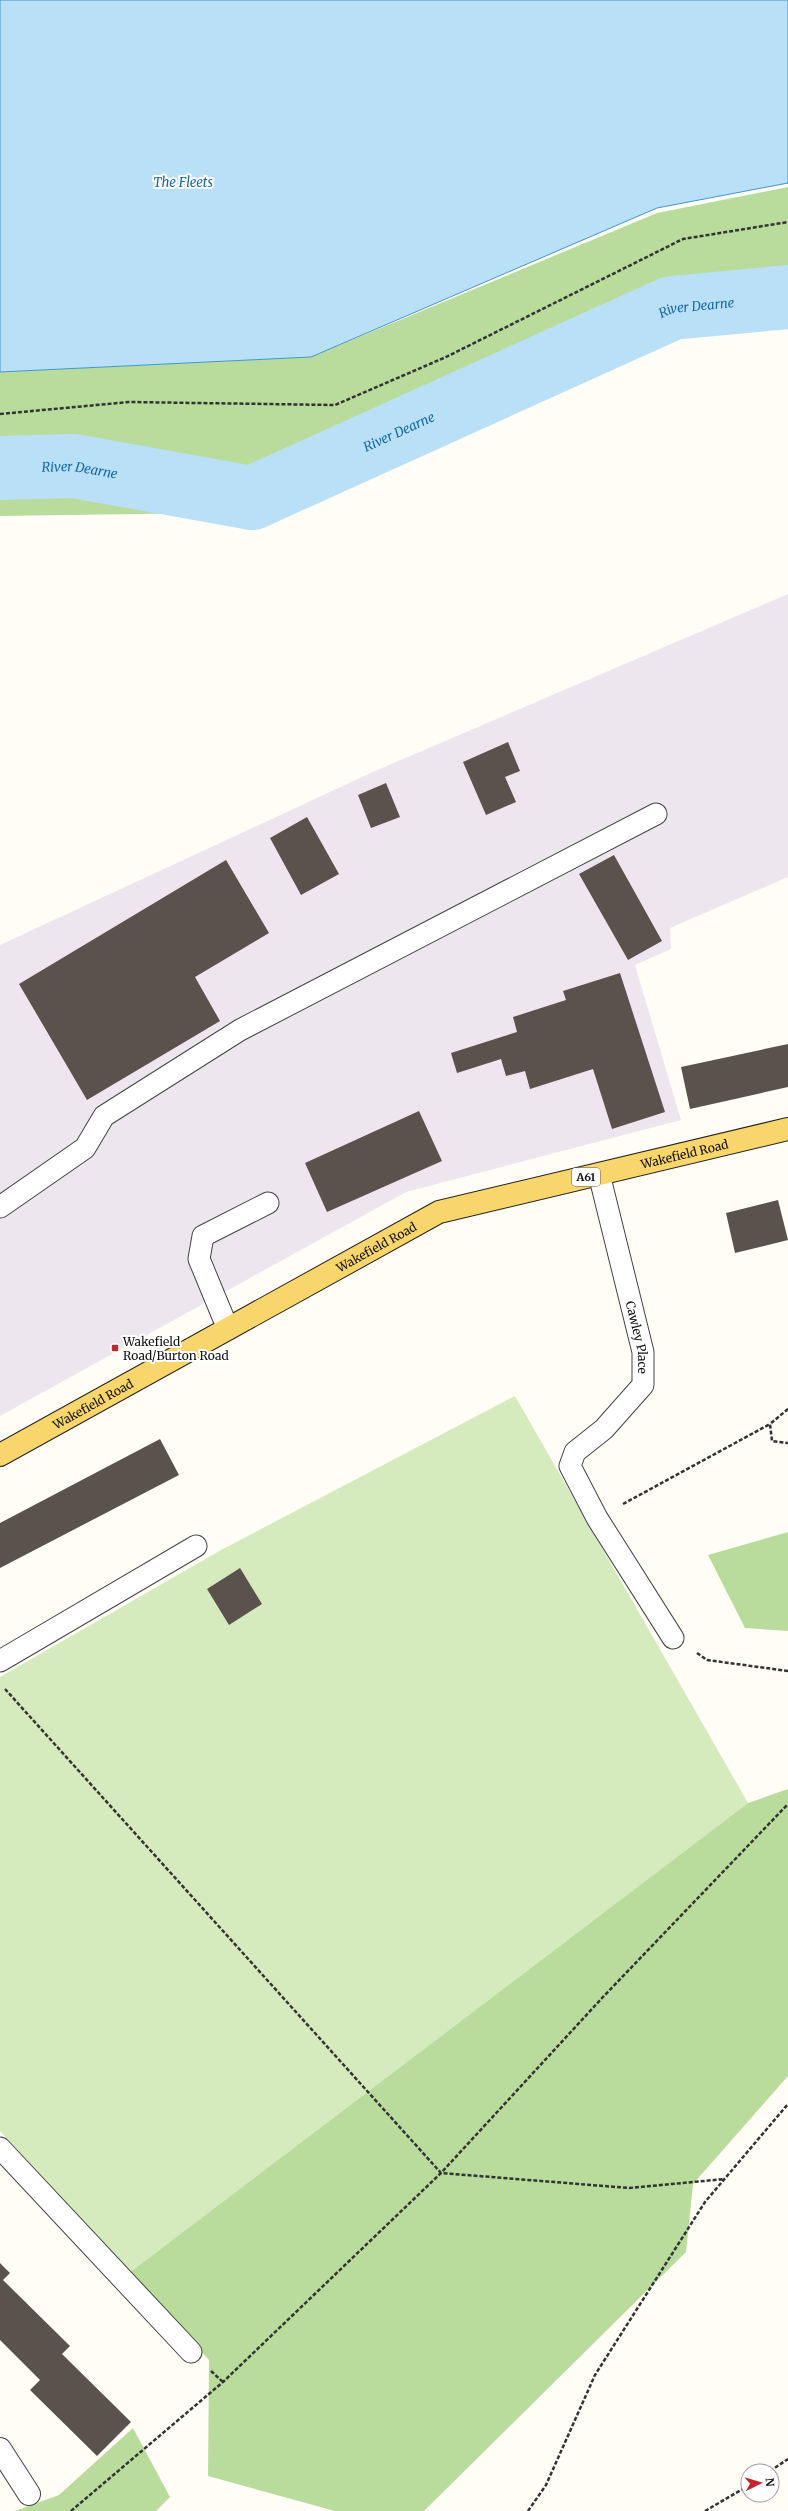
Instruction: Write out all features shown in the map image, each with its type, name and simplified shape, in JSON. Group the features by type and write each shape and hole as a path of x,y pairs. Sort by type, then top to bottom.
{"main road":[{"name":"Wakefield Road","path":"0,1455 439,1212 788,1129"}],"street":[{"path":"0,2450 29,2494"}],"lane":[{"path":"0,1207 85,1148 104,1116 240,1030 656,814"},
{"name":"Cawley Place","path":"599,1174 643,1352 643,1385 604,1429 575,1452 570,1466 597,1518 672,1638"},
{"path":"228,1329 199,1259 203,1236 268,1203"},
{"path":"0,1660 196,1546"},
{"path":"0,2148 191,2352"}],"path":[{"path":"0,414 129,402 335,405 446,356 683,239 788,222"},
{"path":"597,1518 770,1424 788,1409"},
{"path":"770,1424 772,1441 788,1443"},
{"path":"672,1638 707,1660 788,1671"},
{"path":"0,1684 442,2173 629,2188 725,2179"},
{"path":"71,2511 223,2382 442,2173 602,1997 788,1804"},
{"path":"528,2511 546,2485 595,2375 705,2202 788,2104"},
{"path":"705,2511 740,2491"}],"shaded area":[{"path":"788,594 788,877 670,928 671,949 635,965 681,1120 406,1192 0,1416 0,945 375,771"}],"green space":[{"path":"788,187 788,297 672,308 272,512 0,516 0,372 311,357 657,213"},
{"path":"515,1396 748,1803 129,2273 0,2131 0,1677 221,1550"},
{"path":"788,1532 788,1631 745,1628 708,1555"},
{"path":"788,1789 788,2076 693,2184 686,2252 424,2511 335,2511 208,2476 209,2360 129,2273 748,1803"},
{"path":"133,2428 170,2497 156,2511 15,2511 59,2495"}],"water":[{"name":"The Fleets","path":"0,0 788,0 788,183 657,208 311,357 0,372"}],"building":[{"path":"508,742 520,771 505,777 516,802 486,815 463,762"},
{"path":"386,783 400,817 371,828 358,795"},
{"path":"307,817 339,874 301,895 270,838"},
{"path":"614,855 662,941 628,960 579,874"},
{"path":"226,860 269,933 195,977 220,1021 87,1100 19,984"},
{"path":"620,973 665,1112 612,1129 593,1069 530,1089 525,1071 506,1076 501,1059 457,1073 451,1053 517,1032 513,1017 566,1000 563,991"},
{"path":"788,1044 788,1087 690,1109 681,1067"},
{"path":"419,1111 442,1161 327,1212 305,1163"},
{"path":"778,1200 788,1240 735,1253 726,1213"},
{"path":"160,1439 179,1475 0,1568 0,1523"},
{"path":"240,1568 262,1604 229,1625 207,1589"},
{"path":"0,2263 10,2273 3,2280 70,2346 62,2354 131,2422 97,2456 30,2390 40,2380 0,2340"}],"waterway":[{"name":"River Dearne","path":"0,468 74,466 252,498 672,308 788,297"}],"place":[{"name":"Wakefield Road/Burton Road","path":"115,1348"}]}
